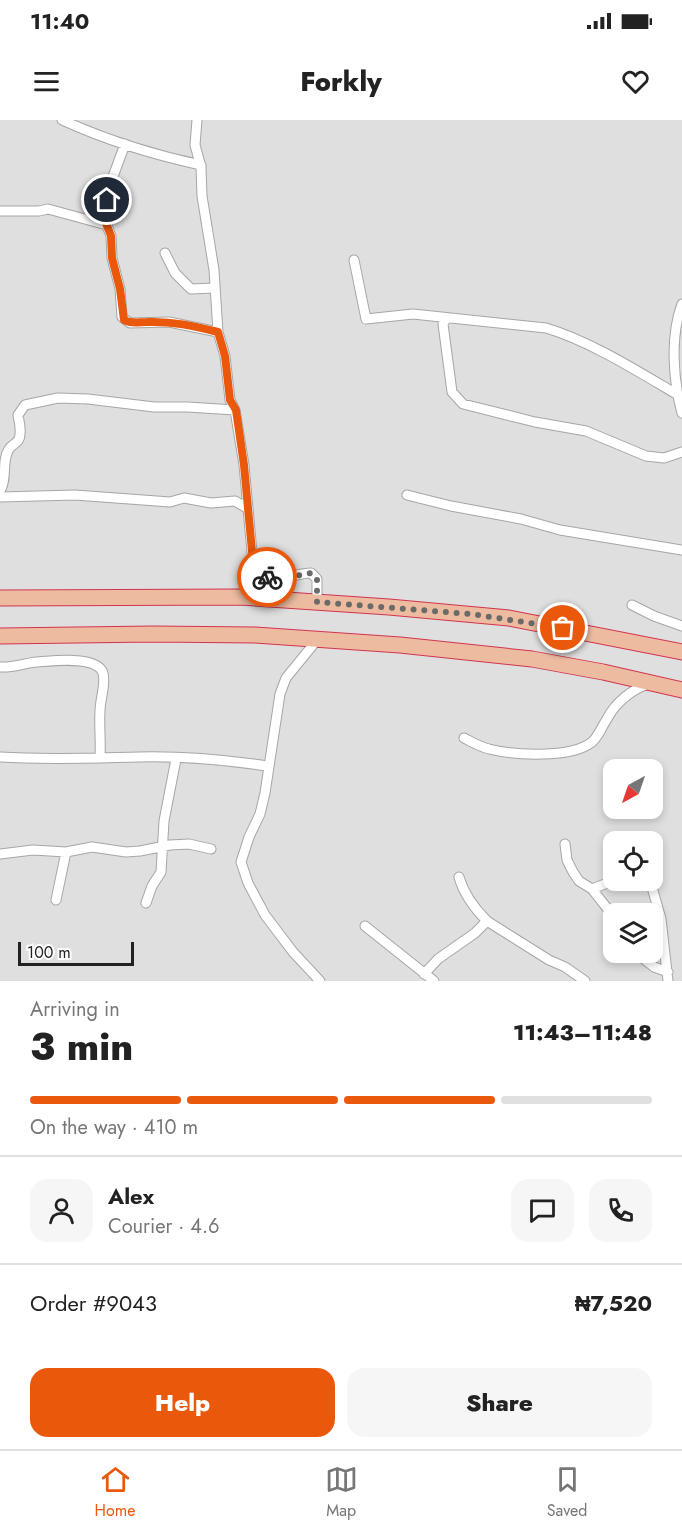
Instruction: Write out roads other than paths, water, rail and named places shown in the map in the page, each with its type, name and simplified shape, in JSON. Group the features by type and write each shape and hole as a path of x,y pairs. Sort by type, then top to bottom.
{"highway":[{"path":"0,598 242,597 317,602 509,618 682,652"},
{"path":"0,636 255,635 400,645 521,658 631,686 653,683 682,690"}],"street":[{"path":"62,120 88,132 125,144 201,165"},
{"path":"197,120 195,145 201,165 202,196 211,247 218,332 225,356 230,400 236,410 247,488 253,562 258,572 266,577 311,573 317,579 317,602"},
{"path":"125,144 111,182 104,218 111,236 112,258 120,289 124,320 130,323 155,321 181,323 218,332"},
{"path":"0,211 48,209 107,225"},
{"path":"165,253 174,273 191,289 215,288"},
{"path":"354,260 366,319 413,314 537,326 554,330 610,357 678,395"},
{"path":"682,304 675,328 678,395 682,413"},
{"path":"446,319 442,324 452,392 463,404 535,422 586,431 646,456 664,458 682,452"},
{"path":"0,491 4,484 9,448 19,440 18,415 25,405 58,398 88,399 154,408 187,406 236,410"},
{"path":"0,497 75,495 170,502 184,498 211,503 236,501 247,508"},
{"path":"407,495 521,519 560,530 682,550"},
{"path":"632,604 654,616 682,626"},
{"path":"317,640 286,678 280,694 268,766 266,793 241,862 248,883 265,915 293,952 320,981"},
{"path":"0,668 12,668 39,662 79,660 96,665 101,669 103,679 100,758"},
{"path":"464,738 478,746 508,753 548,755 567,752 591,743 631,686"},
{"path":"0,758 176,759 233,761 268,766"},
{"path":"146,903 152,886 161,872 164,822 176,759"},
{"path":"0,854 33,850 66,852 92,848 126,852 189,844 211,849"},
{"path":"565,844 567,860 573,872 579,881 592,889 603,903"},
{"path":"56,900 66,852"},
{"path":"459,878 463,891 487,921 585,981"},
{"path":"592,889 603,885"},
{"path":"653,891 661,919 668,977"},
{"path":"424,974 438,959 475,933 487,921"},
{"path":"365,926 434,981"},
{"path":"649,963 668,977"}]}
